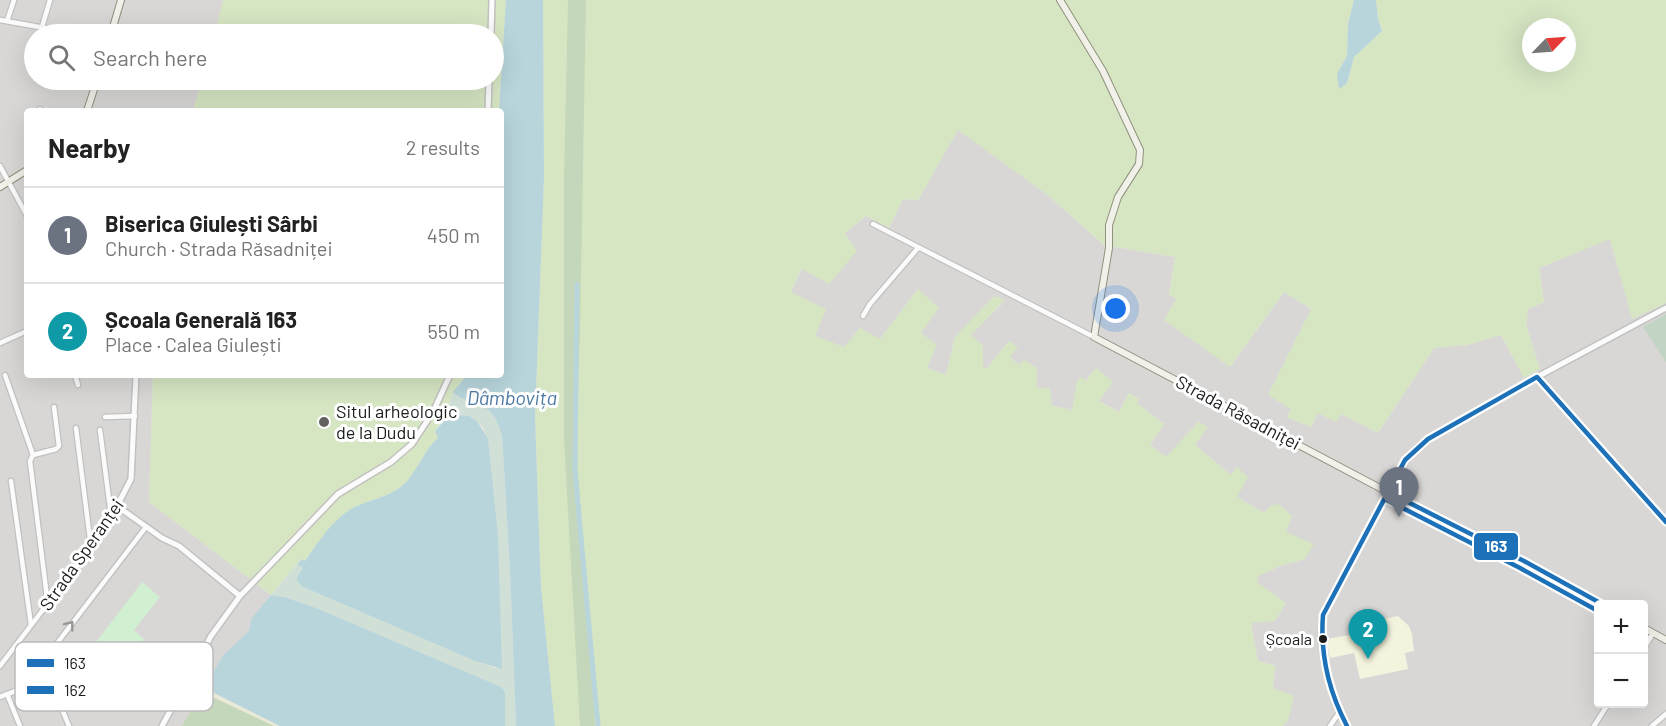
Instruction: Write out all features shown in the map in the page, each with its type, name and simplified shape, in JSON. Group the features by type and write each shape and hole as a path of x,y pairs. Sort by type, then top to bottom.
{"main road":[{"path":"114,24 121,0"},
{"path":"1060,0 1103,71 1140,150 1139,164 1118,197 1109,225 1106,271 1094,337"},
{"path":"88,108 94,90"},
{"path":"0,187 24,172"},
{"name":"Strada Răsadniței","path":"1094,337 1595,600"},
{"path":"1347,726 1332,697 1321,628 1323,615 1388,492"},
{"path":"1648,630 1666,640"}],"street":[{"path":"7,21 14,0"},
{"path":"43,24 50,0"},
{"path":"491,24 492,0"},
{"path":"0,20 24,24"},
{"path":"488,108 489,90"},
{"path":"0,166 7,183 24,211"},
{"name":"Strada Răsadniței","path":"873,224 1094,337"},
{"path":"863,316 870,304 918,248"},
{"path":"1388,492 1405,460 1419,446 1537,377 1666,308"},
{"path":"0,343 24,332"},
{"path":"5,375 33,454 30,461 48,605"},
{"path":"1537,377 1666,522"},
{"path":"76,378 78,385"},
{"name":"Strada Speranței","path":"18,642 91,547 117,507 131,479 136,378"},
{"path":"208,642 240,596 338,494 391,462 412,444 427,423 449,378"},
{"path":"33,454 56,449 59,446 54,407"},
{"path":"105,417 135,416"},
{"path":"76,428 91,547"},
{"path":"100,430 111,515"},
{"name":"Strada Speranței","path":"11,481 31,625"},
{"path":"117,507 179,546 240,596"},
{"path":"1660,514 1666,510"},
{"path":"57,642 146,527"},
{"path":"1648,641 1653,633"},
{"name":"Strada Speranței","path":"0,665 15,646"},
{"path":"0,697 15,691"},
{"path":"7,694 20,726"},
{"path":"1594,726 1605,708"},
{"path":"63,711 69,726"},
{"path":"162,726 170,711"},
{"path":"1330,726 1339,713"},
{"path":"1652,726 1666,714"}],"shaded area":[{"path":"0,0 223,0 218,24 24,24 24,90 199,90 194,108 24,108 24,378 153,378 149,502 271,595 251,619 249,631 223,655 213,673 213,642 15,642 15,711 191,711 183,726 0,726"},
{"path":"568,0 586,0 576,442 595,726 580,726 564,440 564,179"},
{"path":"958,129 1045,193 1104,245 1175,257 1169,294 1177,299 1231,366 1284,292 1311,309 1291,409 1287,417 1311,427 1318,413 1341,414 1378,433 1434,348 1467,345 1501,335 1524,378 1540,369 1526,325 1528,309 1544,302 1539,268 1610,238 1632,318 1666,303 1666,726 1282,726 1288,721 1273,688 1275,666 1258,661 1251,623 1285,603 1257,582 1258,576 1280,566 1305,559 1286,532 1264,513 1237,497 1231,475 1195,445 1207,427 1198,423 1167,458 1150,445 1164,424 1137,403 1129,393 1119,412 1098,400 1096,368 1085,381 1073,410 1052,406 1010,357 1009,341 986,369 983,367 983,346 970,335 1005,301 955,337 946,375 927,368 921,333 918,289 880,339 844,347 815,337 791,292 802,268 830,284 845,233 866,216 889,228 903,199 918,200"},
{"path":"1666,314 1666,362 1643,327"},
{"path":"453,392 491,411 502,435 516,726 505,726 505,692 316,608 285,597 271,595 297,564 303,568 297,581 303,587 496,668 499,637 498,548 484,429 467,416 446,415"},
{"path":"1398,616 1409,626 1412,634 1414,651 1405,653 1408,669 1360,679 1354,653 1330,658 1326,639 1350,635 1359,624"},
{"path":"213,690 214,693 280,726 183,726 191,711 213,711"},
{"path":"213,697 274,726 182,726 191,711 213,711"}],"green space":[{"path":"223,0 506,0 504,32 504,24 217,24"},
{"path":"543,0 1354,0 1348,24 1347,56 1337,74 1347,83 1354,57 1382,31 1376,0 1666,0 1666,303 1632,319 1610,239 1539,268 1544,302 1528,309 1526,325 1540,369 1524,378 1501,335 1467,345 1434,348 1378,433 1341,414 1336,422 1318,413 1311,427 1287,417 1291,409 1268,395 1311,309 1284,292 1230,367 1164,320 1176,299 1169,295 1175,257 1104,245 1045,193 958,130 918,200 903,199 889,228 866,216 845,233 857,251 829,284 801,269 791,292 826,309 815,336 844,347 860,328 880,339 918,289 939,308 921,333 937,345 927,368 946,375 955,337 994,296 1005,300 971,335 983,346 983,367 986,369 1009,341 1018,347 1010,357 1019,365 1024,360 1037,368 1037,387 1050,389 1052,406 1072,410 1077,381 1081,377 1086,381 1096,368 1113,382 1099,401 1119,412 1129,393 1139,399 1137,403 1164,424 1150,445 1166,457 1198,422 1208,427 1195,445 1231,475 1237,467 1248,477 1237,497 1264,513 1270,506 1279,504 1292,516 1286,532 1314,544 1305,559 1280,566 1258,576 1257,582 1286,603 1275,621 1251,623 1258,661 1275,666 1273,688 1294,696 1288,721 1282,726 555,726 541,588 535,418 544,177"},
{"path":"199,90 500,90 499,108 194,108"},
{"path":"153,378 464,378 452,396 444,417 435,431 438,438 407,482 396,490 344,515 326,533 305,561 301,559 271,595 149,502"},
{"path":"142,582 160,597 134,630 144,639 142,642 96,642"}],"water":[{"name":"Dâmbovița","path":"506,0 543,0 544,177 535,418 541,588 555,726 516,726 502,435 488,409 461,398 453,392 465,378 504,378 504,108 499,108 500,90 504,90"},
{"path":"1354,0 1376,0 1382,31 1354,57 1347,83 1339,89 1337,74 1347,56 1348,24"},
{"path":"446,415 469,416 477,421 488,439 498,536 502,669 475,661 303,587 297,581 303,568 297,564 302,559 305,561 331,526 344,514 390,493 407,482 438,438 435,431 443,419"},
{"path":"271,595 285,597 316,608 501,687 505,692 505,726 280,726 214,693 213,690 213,673 223,655 249,631 251,619"}],"waterway":[{"path":"577,284 575,471 598,726"}],"transit line":[{"name":"163","path":"1347,726 1335,700 1327,672 1322,630 1323,615 1405,460 1428,439 1537,377 1666,522"},
{"name":"163","path":"1388,492 1524,561 1595,600"},
{"name":"162","path":"1385,499 1594,609"}],"place":[{"name":"Situl arheologic de la Dudu","path":"324,422"},
{"name":"Biserica Giulești Sârbi","path":"1399,517"},
{"name":"Școala","path":"1323,639"},
{"name":"Școala Generală 163","path":"1368,659"}]}
